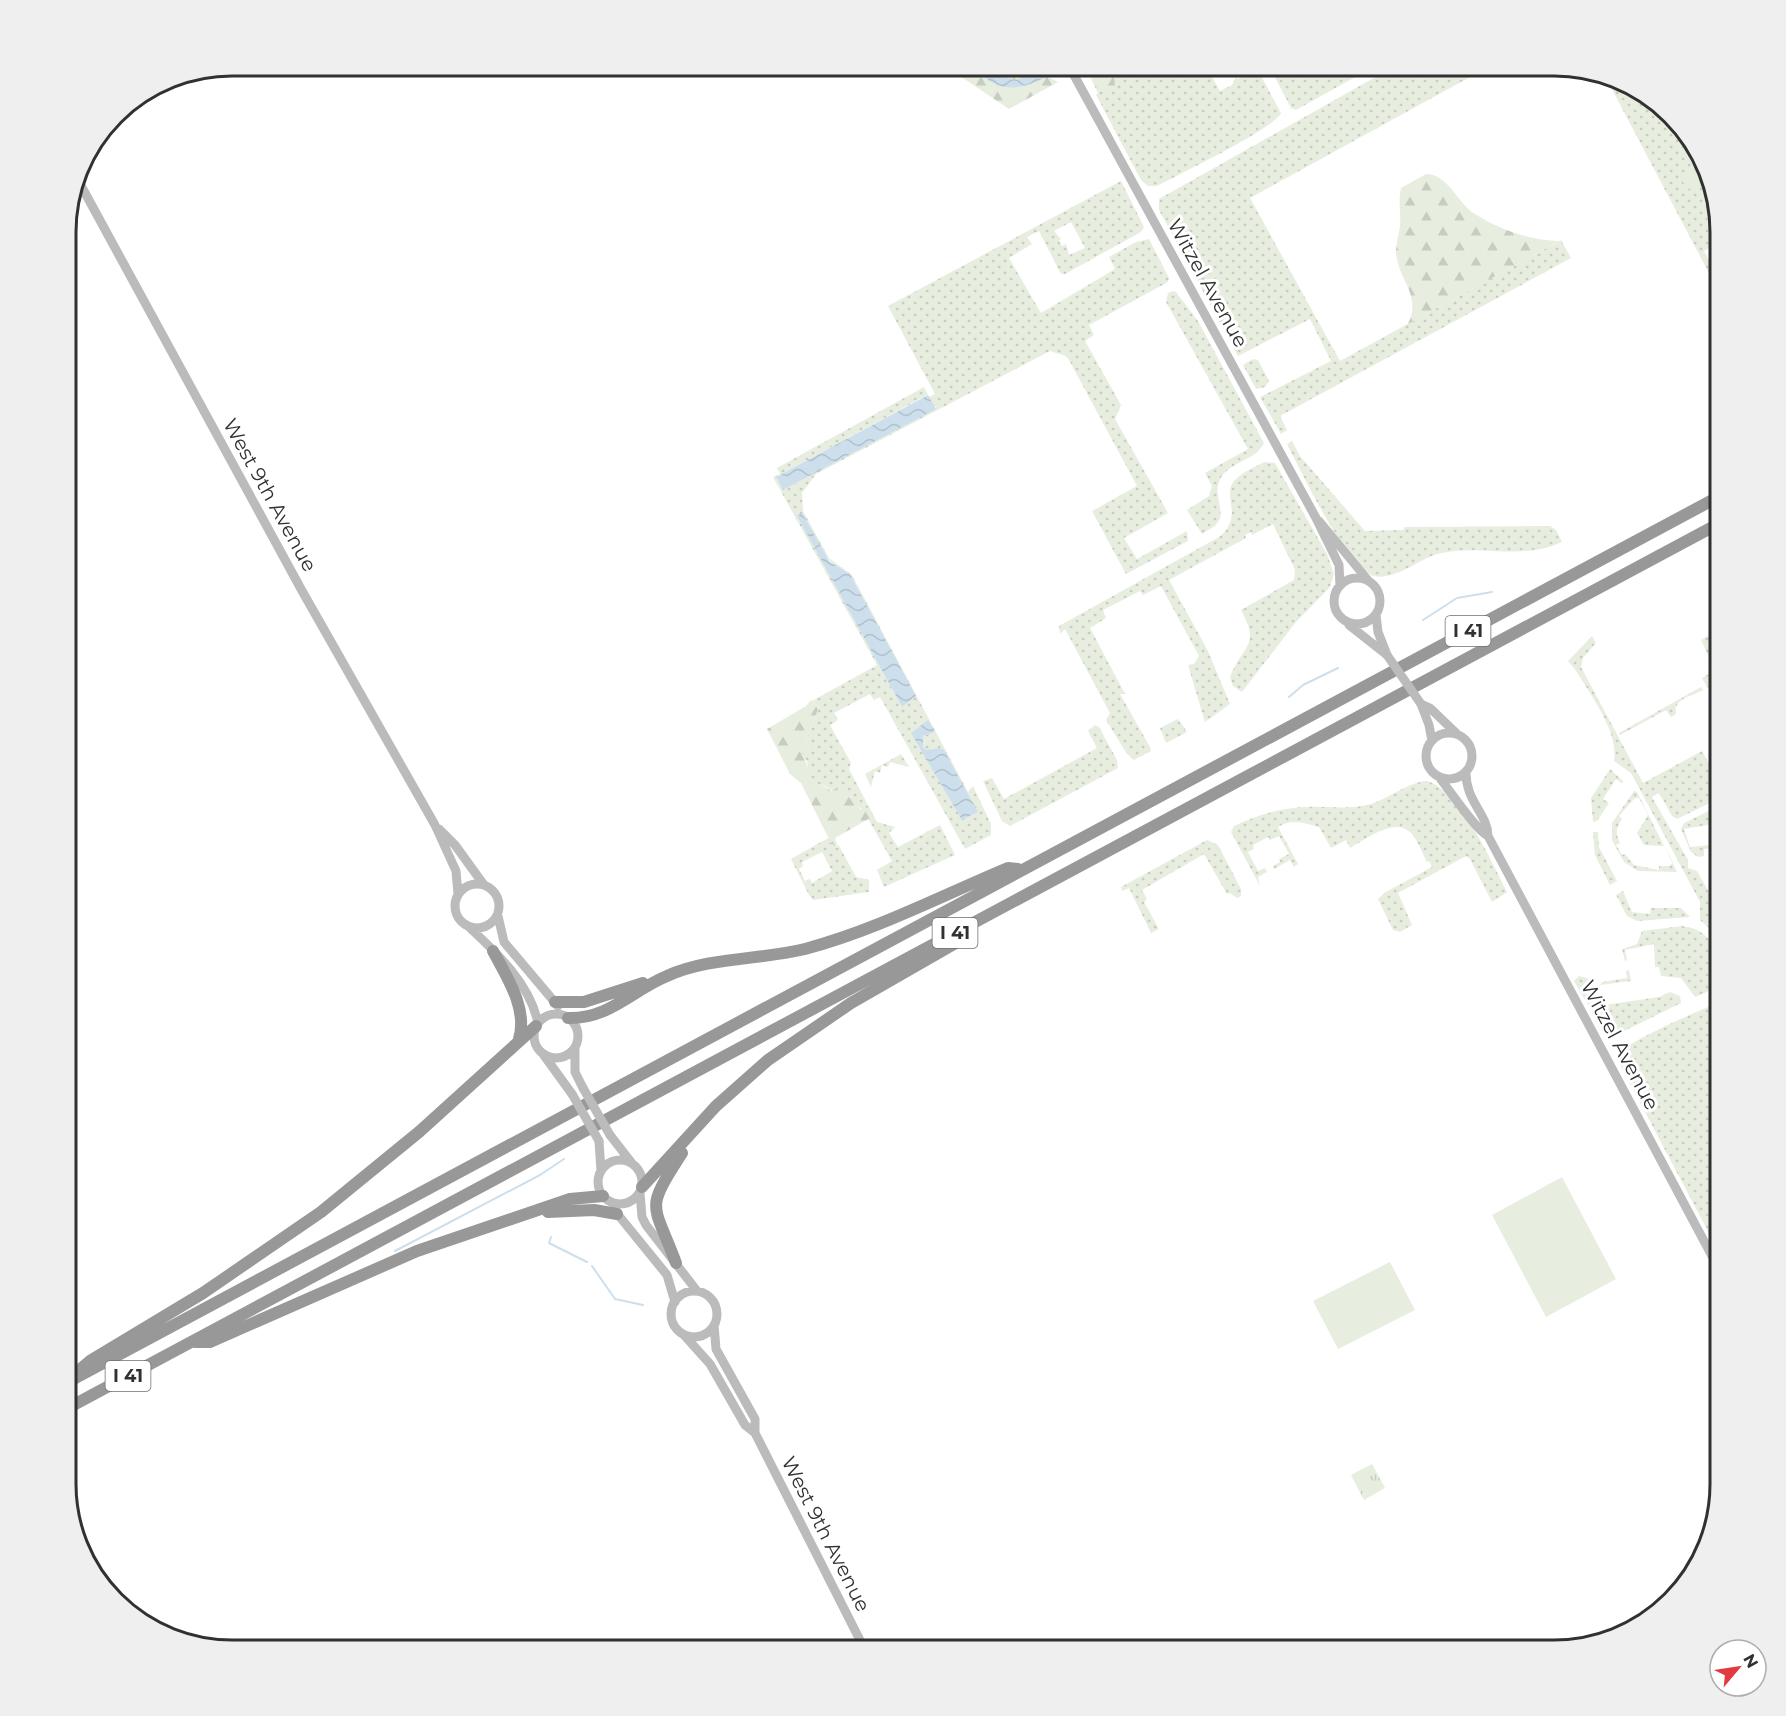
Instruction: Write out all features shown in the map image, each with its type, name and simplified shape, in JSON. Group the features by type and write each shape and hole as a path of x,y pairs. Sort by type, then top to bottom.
{"highway":[{"name":"I 41","path":"77,1376 1709,502"},
{"name":"I 41","path":"77,1404 1709,529"},
{"path":"555,1002 584,1002 702,966 803,949 861,932 1008,868 1022,869"},
{"path":"641,1190 741,1081 775,1054 851,1003 959,941 995,911"},
{"path":"493,951 517,1002 522,1024 519,1039"},
{"path":"566,1017 595,1016 667,975"},
{"path":"77,1372 90,1361 203,1293 313,1218 418,1132 537,1024"},
{"path":"676,1263 655,1217 655,1199 703,1121"},
{"path":"191,1342 210,1342 417,1251 570,1199 605,1199"},
{"path":"531,1214 574,1210 617,1214"}],"main road":[{"name":"Witzel Avenue","path":"1075,76 1316,518 1338,565 1340,586"},
{"name":"West 9th Avenue","path":"83,189 331,644 435,825 456,871 458,894"},
{"name":"Witzel Avenue","path":"1316,518 1367,579"},
{"path":"1387,655 1347,623 1339,615 1334,605 1335,595 1340,586 1350,580 1367,579 1379,597 1376,615 1378,632 1387,655 1421,704 1429,725 1432,741 1428,750 1429,765 1439,777 1455,778 1466,771 1470,764 1471,751 1466,742 1430,708 1421,704"},
{"path":"1347,623 1366,622 1376,615"},
{"path":"1432,741 1447,734 1456,734"},
{"name":"Witzel Avenue","path":"1466,771 1468,794 1488,829 1488,836 1710,1252"},
{"name":"Witzel Avenue","path":"1439,777 1479,831 1488,836"},
{"name":"West 9th Avenue","path":"435,825 455,845 484,885"},
{"path":"470,885 484,885 495,892 498,898 498,916 504,942 576,1029 575,1072 610,1135 641,1174 642,1217 697,1292 711,1299 715,1305 714,1325 701,1336 684,1335 672,1319 675,1302 668,1275 605,1199 598,1184 601,1172 599,1141 572,1094 534,1041 537,1024 529,994 493,951 456,915 455,903 458,894 470,885"},
{"path":"469,927 485,928 498,916"},
{"path":"537,1024 550,1014 566,1017"},
{"path":"543,1054 560,1058 575,1047"},
{"path":"601,1172 615,1161 633,1164"},
{"path":"605,1199 622,1205 629,1203 641,1190"},
{"path":"675,1302 685,1293 697,1292"},
{"name":"West 9th Avenue","path":"714,1325 716,1349 755,1419 755,1433"},
{"name":"West 9th Avenue","path":"684,1335 710,1364 745,1425 755,1433 861,1640"}],"green space":[{"path":"960,76 1046,76 1058,82 1009,109"},
{"path":"1090,76 1094,76 1102,92 1107,76 1211,76 1220,91 1232,85 1236,77 1238,79 1243,76 1261,76 1281,113 1262,129 1225,151 1157,186 1148,186 1141,180 1096,95 1098,93"},
{"path":"1092,76 1113,76 1115,88 1108,93 1102,92"},
{"path":"1274,76 1357,76 1296,110 1291,108"},
{"path":"1377,76 1472,76 1250,198 1340,361 1561,240 1571,258 1280,416 1287,430 1281,434 1260,397 1331,361 1310,319 1238,356 1159,210 1159,199"},
{"path":"1611,87 1640,103 1656,115 1689,155 1706,202 1709,248 1704,251 1709,261 1709,273"},
{"path":"1695,170 1701,182 1687,190 1681,178"},
{"path":"1426,174 1441,179 1469,209 1495,225 1526,236 1559,241 1408,324 1412,314 1411,296 1396,253 1400,225 1400,193 1401,188"},
{"path":"1121,181 1144,227 1141,232 1065,274 1061,274 1039,231 1027,237 1032,244 1009,258 1041,313 1115,269 1109,257 1136,242 1149,239 1169,278 1168,282 1089,325 1094,335 1085,341 1121,405 1115,419 1168,513 1124,538 1137,559 1187,531 1188,541 1126,574 1092,511 1137,486 1069,360 1066,356 1050,351 816,474 802,493 803,511 829,558 852,575 968,792 973,786 991,824 991,835 965,849 880,697 874,700 870,694 834,713 838,720 830,725 851,763 849,769 877,822 895,827 889,833 898,847 940,825 955,855 884,887 877,870 892,861 863,810 827,787 815,783 809,776 807,761 800,753 807,751 809,747 805,742 819,707 812,701 877,665 773,477 780,474 777,468 924,387 929,397 935,394 888,306","holes":["1071,222 1085,248 1069,255 1066,244 1062,246 1059,241 1062,237 1060,238 1054,231","927,395 936,408 783,490 776,477","797,515 833,565 850,574 915,696 902,707","934,732 923,736 923,746 912,733","925,748 944,750 977,811"]},
{"path":"1173,291 1198,321 1264,443 1254,454 1234,465 1223,475 1218,487 1220,519 1215,526 1202,534 1187,510 1209,496 1212,486 1205,473 1248,449 1166,302 1168,293"},
{"path":"1253,359 1258,360 1269,381 1265,387 1256,389 1243,365"},
{"path":"1292,441 1300,456 1365,531 1403,530 1405,527 1550,526 1556,530 1562,542 1547,548 1532,550 1472,550 1442,553 1391,575 1373,576 1362,568 1350,554 1325,516 1287,444"},
{"path":"1264,462 1275,463 1327,554 1334,574 1330,587 1296,622 1242,692 1233,686 1230,677 1250,639 1250,631 1241,610 1294,580 1295,570 1273,524 1252,535 1251,532 1245,535 1246,538 1169,580 1208,651 1230,704 1205,722 1188,665 1194,664 1199,656 1161,586 1143,595 1140,591 1103,610 1106,618 1090,628 1125,694 1120,694 1151,751 1134,760 1127,754 1106,720 1110,713 1065,629 1060,634 1059,626 1219,537 1231,521 1231,485 1242,474"},
{"path":"1709,635 1709,658 1701,640"},
{"path":"1592,636 1596,643 1583,658 1581,667 1643,783 1702,751 1709,765 1709,803 1677,819 1672,816 1659,793 1652,797 1688,860 1688,868 1697,871 1710,893 1710,929 1700,920 1700,902 1631,773 1614,761 1612,738 1603,715 1568,661"},
{"path":"1709,673 1709,687 1708,688 1702,678"},
{"path":"1701,687 1703,690 1677,704 1676,714 1671,717 1666,710 1620,735 1619,733"},
{"path":"811,700 819,707 805,742 809,747 807,752 801,753 812,778 831,791 840,788 861,810 868,807 872,817 835,838 838,848 831,843 801,783 790,774 767,729 806,706"},
{"path":"1178,719 1187,732 1166,743 1160,728"},
{"path":"1095,725 1099,727 1117,760 1118,768 1010,826 1002,821 983,781 992,778 1004,799 1097,748 1088,731"},
{"path":"901,754 909,767 890,762 888,767 882,765 880,773 875,771 871,787 865,774"},
{"path":"1610,769 1623,781 1622,783 1616,779 1603,799 1609,803 1597,821 1593,822 1591,798"},
{"path":"1427,781 1439,787 1463,813 1484,846 1507,892 1492,902 1470,859 1466,856 1398,893 1412,925 1400,932 1393,930 1378,899 1384,893 1432,867 1411,833 1404,828 1389,828 1380,831 1350,848 1346,840 1331,848 1319,827 1298,822 1283,824 1278,827 1298,864 1294,867 1290,860 1274,869 1273,866 1280,862 1279,859 1289,854 1279,836 1270,840 1268,837 1253,845 1254,849 1248,852 1258,871 1265,868 1267,872 1258,877 1260,886 1231,832 1234,826 1269,813 1296,808 1363,806 1413,784"},
{"path":"1634,791 1637,792 1664,846 1644,845 1637,833 1648,815 1639,798 1635,798 1619,816 1622,819 1617,831 1620,843 1616,845 1622,855 1625,854 1634,865 1659,870 1659,866 1670,866 1672,863 1677,872 1638,871 1624,862 1612,840 1612,823"},
{"path":"1709,811 1709,825 1684,829 1690,847 1709,845 1709,848 1704,849 1704,856 1698,857 1691,852 1681,829 1684,823"},
{"path":"1593,832 1598,832 1599,847 1617,881 1610,885 1595,855"},
{"path":"830,837 837,848 838,844 856,877 869,880 869,892 813,900 791,859","holes":["822,852 832,871 812,883 810,879 805,881 799,869 803,866 802,862"]},
{"path":"1207,840 1218,845 1241,889 1241,896 1237,898 1230,893 1227,894 1204,854 1142,890 1147,899 1144,902 1159,929 1151,933 1129,888 1122,891 1121,887"},
{"path":"1623,891 1632,912 1650,914 1651,908 1681,908 1690,917 1637,921 1627,916 1616,895"},
{"path":"1682,926 1702,933 1710,941 1710,991 1695,997 1681,978 1661,976 1659,967 1655,967 1654,944 1625,950 1627,960 1625,961 1622,949 1637,944 1642,931"},
{"path":"1629,970 1631,981 1600,985 1602,982 1627,978 1626,971"},
{"path":"1579,976 1587,978 1598,999 1605,1005 1659,997 1670,992 1680,996 1681,1003 1608,1039 1574,981"},
{"path":"1710,1007 1710,1235 1616,1057 1632,1044"},
{"path":"1562,1177 1616,1279 1546,1317 1492,1215"},
{"path":"1390,1262 1415,1310 1338,1349 1313,1301"},
{"path":"1372,1464 1385,1488 1364,1500 1351,1475"}],"water":[{"path":"984,76 1007,76 1014,81 1024,76 1047,76 1031,84 1013,88 992,83"},
{"path":"928,395 936,409 783,490 776,477"},
{"path":"802,513 830,562 850,574 916,696 902,707 797,516"},
{"path":"928,720 935,732 923,736 923,747 927,750 940,748 944,750 978,812 962,820 911,733"}],"waterway":[{"path":"1423,620 1457,598 1492,592"},
{"path":"1289,697 1303,685 1338,668"},
{"path":"395,1251 540,1175 564,1159"},
{"path":"551,1237 549,1243 587,1262"},
{"path":"592,1266 615,1299 643,1305"}]}
